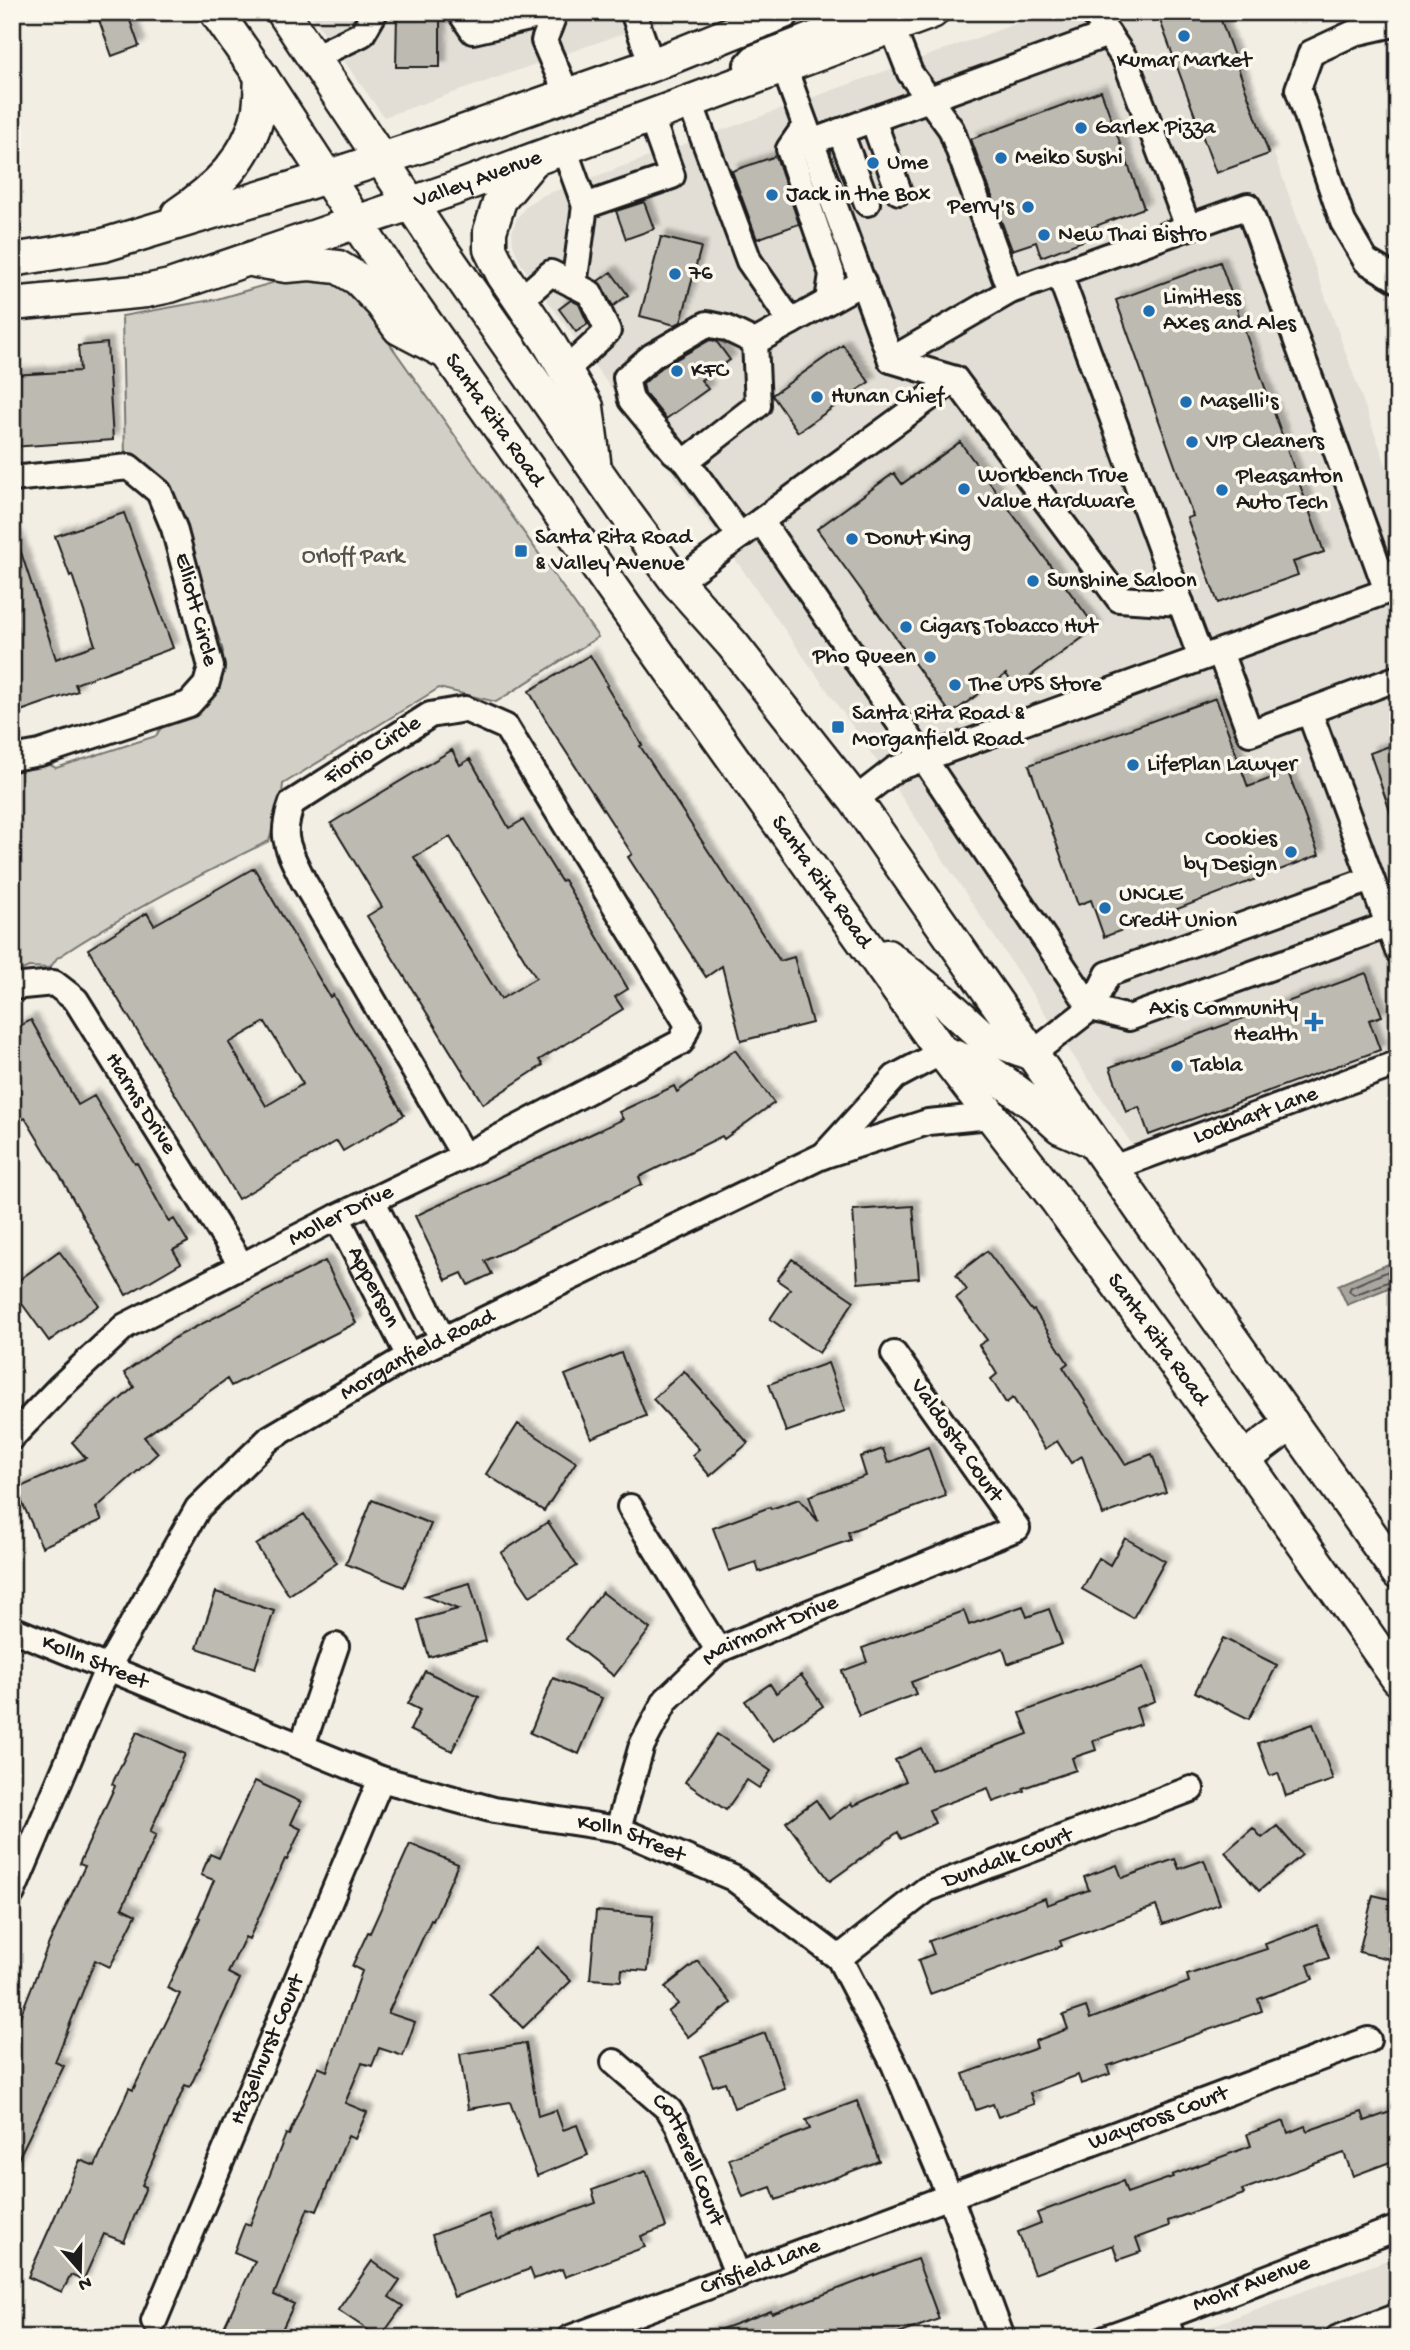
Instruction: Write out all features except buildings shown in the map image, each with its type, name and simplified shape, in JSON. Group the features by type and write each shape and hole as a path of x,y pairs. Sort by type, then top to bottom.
{"main road":[{"name":"Santa Rita Road","path":"216,12 445,352 942,1052 1065,1212 1244,1459 1398,1679"},
{"path":"284,12 411,203 677,582 733,645 855,800 1398,1573"},
{"path":"12,260 104,245 327,177 652,65 784,12"},
{"name":"Valley Avenue","path":"12,304 162,288 411,203 784,68 882,20 932,12"},
{"path":"150,232 208,194 234,166 246,147 258,113 261,76"},
{"path":"534,159 500,200 490,231 490,249 503,275 587,407 595,466"},
{"path":"248,260 286,266 310,264 338,267 358,279 382,304 399,328 445,352"},
{"path":"860,936 944,1001 981,1035 1032,1054"},
{"path":"942,1052 985,1068 1060,1127 1095,1142"},
{"path":"1244,1459 1292,1423"}],"street":[{"path":"314,57 362,34 375,12"},
{"path":"460,12 472,31 555,12"},
{"path":"555,12 544,41 566,94"},
{"path":"633,12 652,65"},
{"path":"1093,12 1125,59 1188,227"},
{"path":"753,79 747,65 753,58 882,20 910,73 951,130 1010,290"},
{"path":"1398,23 1354,33 1311,53 1298,89 1343,222 1366,261 1398,280"},
{"path":"828,301 832,274 789,149 808,134 840,131 873,120 1108,34"},
{"path":"784,68 891,359"},
{"path":"690,102 749,261 791,322"},
{"path":"585,206 672,176 651,117"},
{"path":"873,120 899,192"},
{"path":"840,131 867,203"},
{"path":"564,148 585,206 574,285"},
{"path":"855,800 895,769 1387,591 1248,206 1010,290 891,359"},
{"path":"520,300 551,273 590,293 608,331 565,372"},
{"path":"1059,273 1181,603 1250,733 1398,678"},
{"path":"755,342 863,282"},
{"path":"740,536 686,461 674,452 631,400 626,378 652,356 707,324 726,328 755,342"},
{"path":"686,461 758,405 755,342"},
{"path":"891,359 955,379 1119,599 1181,603"},
{"path":"677,582 955,379"},
{"name":"Elliott Circle","path":"12,479 129,467 159,492 174,528 211,667 206,685 189,704 40,753 12,758"},
{"path":"761,521 1091,1008 1129,1018 1388,925"},
{"name":"Fiorio Circle","path":"464,1156 303,880 287,846 285,824 292,803 430,715 465,709 506,727 688,1025"},
{"path":"1309,711 1398,951"},
{"path":"1032,1054 1091,1008 1108,974 1371,879"},
{"name":"Harms Drive","path":"12,987 54,983 76,1000 242,1266"},
{"name":"Moller Drive","path":"12,1437 125,1326 337,1217 464,1156 681,1042 688,1025"},
{"name":"Morganfield Road","path":"822,1156 895,1077 942,1052"},
{"name":"Lockhart Lane","path":"1113,1168 1398,1063"},
{"name":"Morganfield Road","path":"12,1893 108,1667 198,1508 270,1438 409,1356 822,1156 929,1122 991,1116"},
{"name":"Apperson","path":"372,1200 443,1340"},
{"name":"Apperson","path":"337,1217 409,1356"},
{"name":"Valdosta Court","path":"894,1354 1017,1528"},
{"path":"630,1507 718,1650"},
{"name":"Mairmont Drive","path":"618,1829 642,1745 666,1700 718,1650 1017,1528"},
{"name":"Kolln Street","path":"12,1629 381,1779 494,1810 618,1829 733,1878 839,1958 894,2064 950,2197 1002,2338"},
{"path":"302,1746 336,1646"},
{"name":"Hazelhurst Court","path":"154,2321 381,1779"},
{"name":"Dundalk Court","path":"839,1958 927,1889 1191,1789"},
{"name":"Waycross Court","path":"950,2197 1368,2039"},
{"name":"Cotterell Court","path":"614,2062 669,2110 678,2125 738,2276"},
{"name":"Crisfield Lane","path":"570,2338 950,2197"},
{"name":"Mohr Avenue","path":"1105,2338 1169,2328 1281,2270 1398,2228"},
{"path":"1338,2338 1398,2316"}],"shaded area":[{"path":"309,12 685,12 384,117"},
{"path":"1048,12 1223,12 1398,498 1398,1048 1133,1146 895,787 739,565 521,264 513,245 512,232 517,218 528,204 544,195"},
{"path":"1398,2256 1398,2338 1180,2338 1301,2292"}],"green space":[{"name":"Orloff Park","path":"303,274 327,276 350,288 598,637 496,702 439,688 283,784 269,841 109,926 57,958 50,968 29,967 12,974 12,770 44,762 56,768 156,736 171,719 211,693 219,685 223,674 223,651 169,491 125,457 122,316 217,299"}],"water":[{"path":"1398,1260 1398,1284 1347,1305 1338,1285"}],"place":[{"name":"Kumar Market","path":"1184,36"},
{"name":"Garlex Pizza","path":"1081,128"},
{"name":"Meiko Sushi","path":"1001,158"},
{"name":"Ume","path":"873,163"},
{"name":"Jack in the Box","path":"772,195"},
{"name":"Perry's","path":"1028,207"},
{"name":"New Thai Bistro","path":"1044,235"},
{"name":"76","path":"675,274"},
{"name":"Limitless Axes and Ales","path":"1149,311"},
{"name":"KFC","path":"677,371"},
{"name":"Hunan Chief","path":"817,397"},
{"name":"Maselli's","path":"1186,402"},
{"name":"VIP Cleaners","path":"1192,442"},
{"name":"Workbench True Value Hardware","path":"964,489"},
{"name":"Pleasanton Auto Tech","path":"1222,490"},
{"name":"Donut King","path":"852,539"},
{"name":"Santa Rita Road & Valley Avenue","path":"521,551"},
{"name":"Sunshine Saloon","path":"1033,581"},
{"name":"Cigars Tobacco Hut","path":"906,627"},
{"name":"Pho Queen","path":"930,657"},
{"name":"The UPS Store","path":"955,685"},
{"name":"Santa Rita Road & Morganfield Road","path":"838,727"},
{"name":"LifePlan Lawyer","path":"1133,765"},
{"name":"Cookies by Design","path":"1291,852"},
{"name":"UNCLE Credit Union","path":"1105,908"},
{"name":"Axis Community Health","path":"1314,1022"},
{"name":"Tabla","path":"1177,1066"}]}
